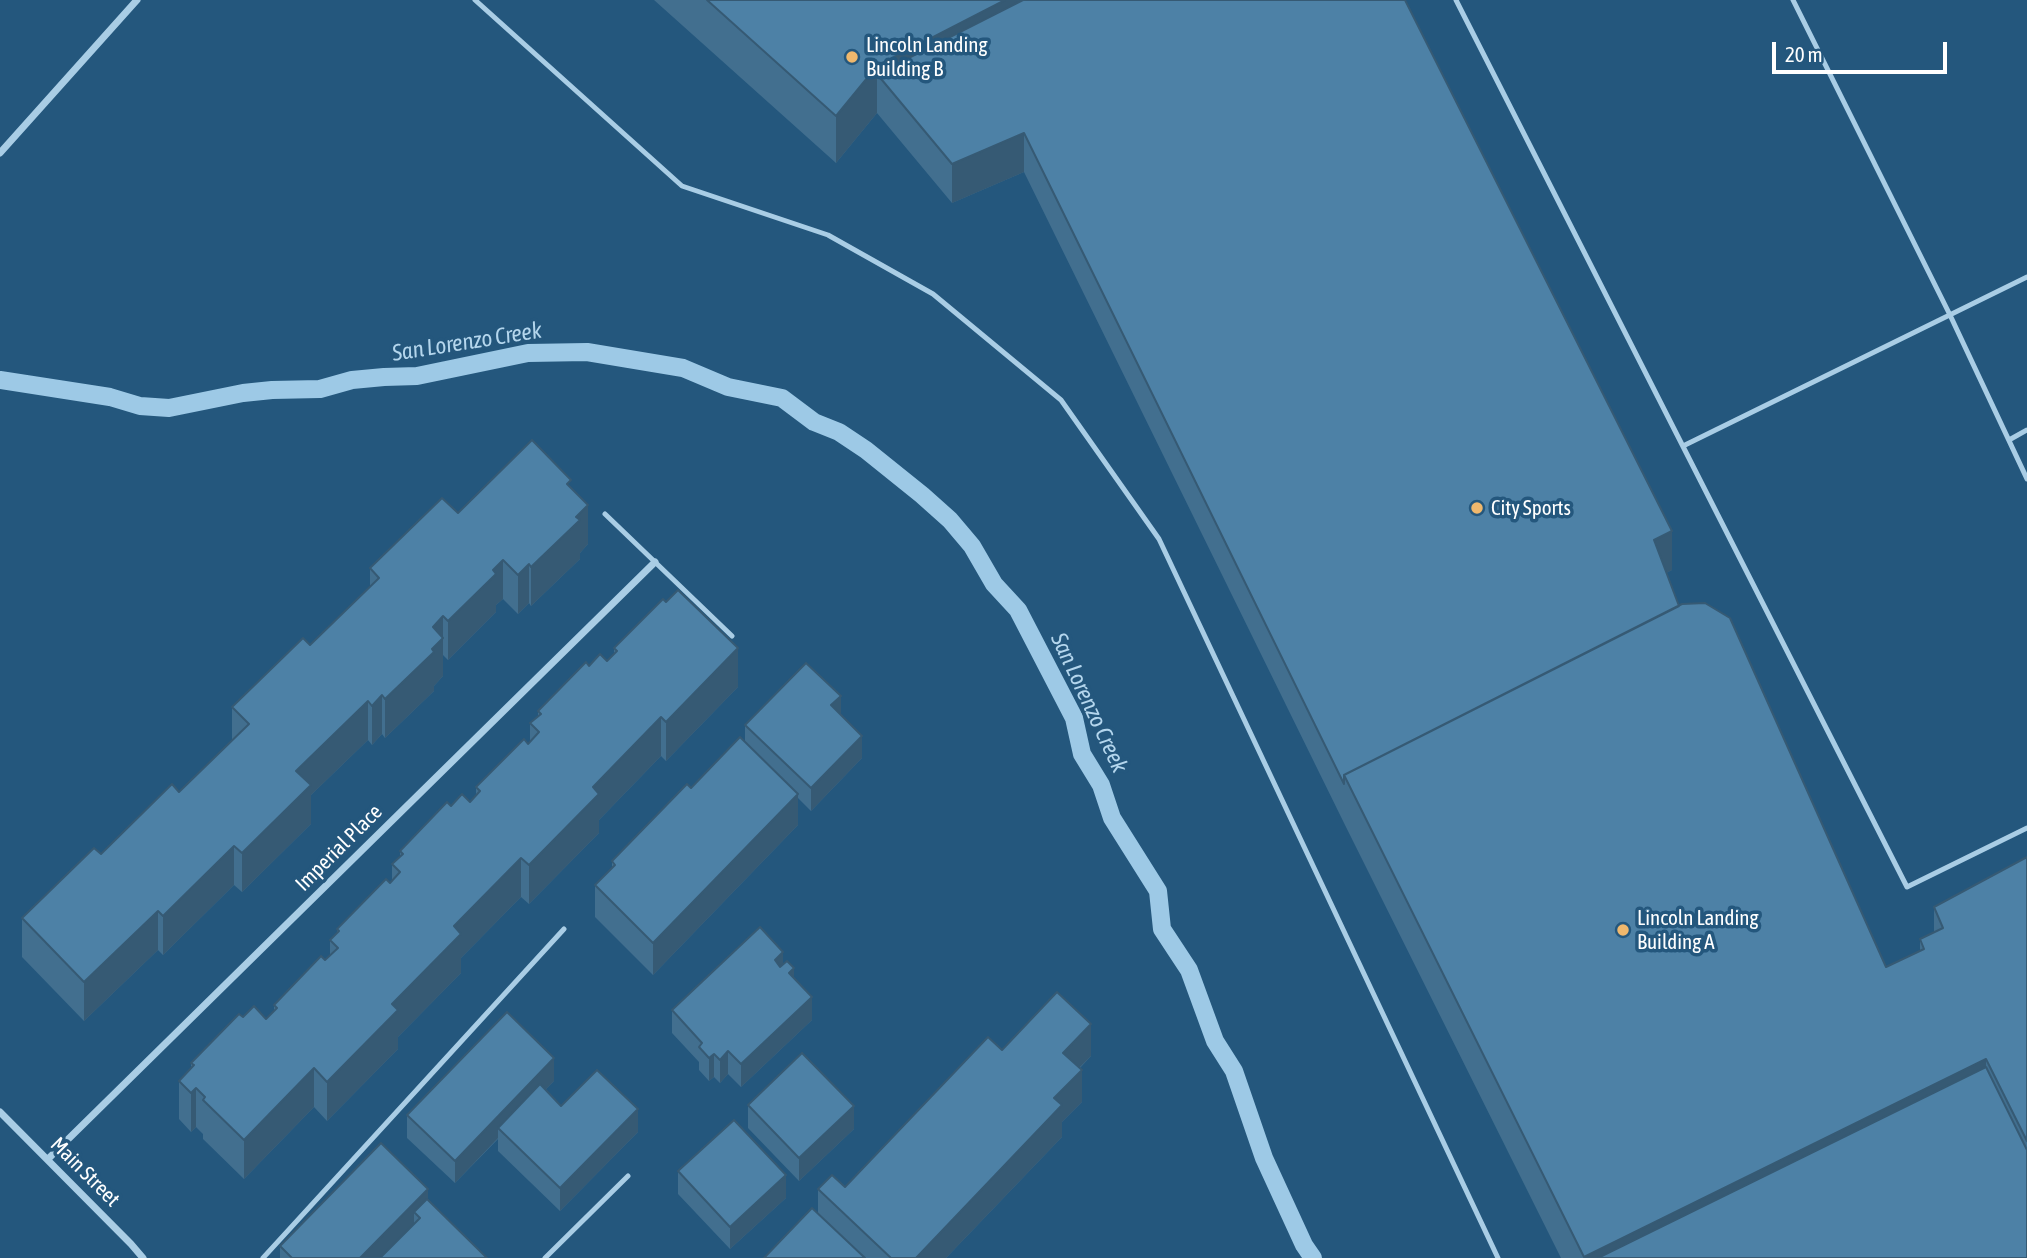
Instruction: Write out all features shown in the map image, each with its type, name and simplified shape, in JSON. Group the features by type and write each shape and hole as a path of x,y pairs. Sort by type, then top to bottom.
{"street":[{"path":"0,153 137,0"},
{"name":"Imperial Place","path":"48,1159 655,562"},
{"name":"Main Street","path":"0,1112 143,1258"}],"lane":[{"path":"475,0 682,186 828,235 933,294 1062,400 1160,539 1498,1258"},
{"path":"1457,0 1907,887 2027,828"},
{"path":"1793,0 1950,315 2027,479"},
{"path":"1683,446 2027,277"},
{"path":"2008,440 2027,430"},
{"path":"605,514 732,636"},
{"path":"263,1258 564,929"},
{"path":"545,1258 628,1176"}],"building":[{"path":"707,0 1005,0 877,66 836,116"},
{"path":"1023,0 1405,0 1672,531 1654,540 1679,606 1344,775 1344,784 1024,133 952,164 877,74"},
{"path":"532,440 571,480 567,484 588,505 576,517 580,520 531,567 529,564 518,575 503,560 493,570 496,574 448,621 443,616 433,627 443,638 432,649 434,652 385,699 382,695 372,706 368,701 296,771 311,785 242,853 234,846 163,916 158,911 84,982 22,918 94,848 101,854 172,784 179,792 249,724 232,707 303,638 310,645 379,578 370,568 442,498 458,513"},
{"path":"678,590 738,648 666,722 661,717 593,787 599,794 529,865 521,858 454,926 461,934 392,1004 398,1010 327,1082 314,1068 244,1140 203,1100 205,1097 196,1088 191,1093 179,1081 194,1065 191,1063 239,1014 243,1017 254,1006 266,1019 277,1008 274,1005 321,956 325,960 338,948 330,940 339,931 337,929 386,879 390,883 400,872 392,864 403,854 400,851 447,802 451,806 462,794 470,802 480,791 476,787 524,739 528,744 539,732 530,723 541,714 538,711 586,662 589,666 600,654 607,661 617,651 614,648 663,599 666,602"},
{"name":"Lincoln Landing Building A","path":"1705,603 1730,618 1886,967 1924,949 1920,939 1943,928 1934,907 2027,857 2027,1141 1986,1059 1584,1257 1344,775 1682,604"},
{"path":"806,663 841,696 831,705 862,736 811,788 745,725"},
{"path":"740,737 798,794 653,943 595,885 615,865 612,861 687,784 691,788"},
{"path":"760,927 783,952 775,960 780,967 787,961 794,968 789,973 812,997 741,1064 728,1051 720,1060 714,1054 709,1058 699,1047 702,1043 672,1010"},
{"path":"1057,992 1091,1024 1063,1053 1082,1070 1054,1098 1062,1105 916,1258 891,1258 818,1189 832,1175 845,1187 988,1037 1002,1050"},
{"path":"507,1012 554,1058 455,1161 407,1115"},
{"path":"802,1053 854,1106 799,1158 748,1105"},
{"path":"1986,1067 2027,1150 2027,1258 1598,1258"},
{"path":"597,1070 638,1109 560,1188 498,1128 540,1084 561,1106"},
{"path":"734,1120 786,1175 730,1227 678,1171"},
{"path":"381,1143 428,1189 360,1258 292,1258 280,1246"},
{"path":"427,1199 487,1258 380,1258 420,1218 414,1212"},
{"path":"812,1208 865,1258 764,1258"}],"waterway":[{"name":"San Lorenzo Creek","path":"0,380 110,397 140,406 169,408 243,393 320,389 352,380 417,376 528,353 587,352 683,368 728,387 782,398 814,422 839,432 866,450 950,520 972,546 994,584 1018,610 1074,718 1082,754 1101,785 1112,818 1158,891 1162,929 1189,970 1215,1041 1234,1071 1264,1158 1304,1245 1313,1258"}],"place":[{"name":"Lincoln Landing Building B","path":"852,57"},
{"name":"City Sports","path":"1477,508"},
{"name":"Lincoln Landing Building A","path":"1623,930"}]}
